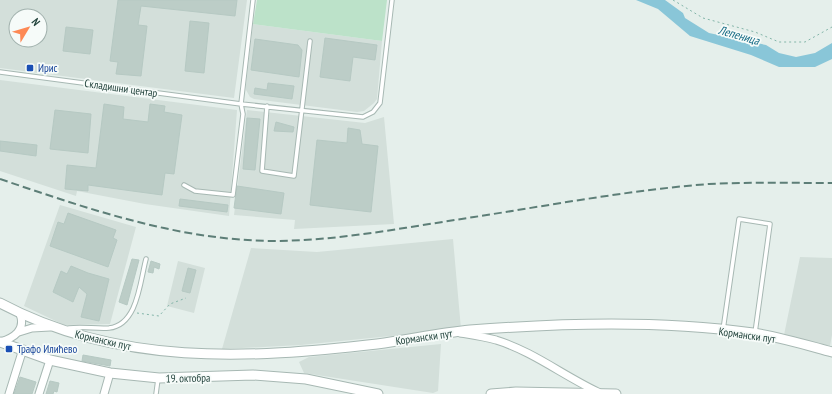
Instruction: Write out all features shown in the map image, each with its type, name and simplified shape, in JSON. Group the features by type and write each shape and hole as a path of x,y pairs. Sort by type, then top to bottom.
{"street":[{"name":"Кормански пут","path":"0,303 20,314 50,327 130,347 157,351 227,355 260,354 377,344 456,332 576,324 658,325 755,333 832,352"},
{"path":"9,394 20,348 13,342 22,324 20,314"},
{"path":"0,342 32,328 50,327"},
{"path":"456,332 497,340 533,357 570,379 600,393"},
{"name":"19. октобра","path":"0,342 50,360 110,373 159,378 253,376 306,379 344,390 378,394"},
{"path":"39,394 50,360"},
{"path":"104,394 110,373"},
{"path":"491,394 516,392 616,394"}],"lane":[{"path":"184,185 195,191 233,195 243,114 241,104 253,0"},
{"name":"Складишни центар","path":"0,72 241,104 363,117 377,108 381,96 392,0"},
{"path":"267,106 262,171 294,176 310,41"},
{"path":"723,331 739,219 770,224 755,333"},
{"path":"64,331 69,328 115,327 124,322 133,309 146,259"},
{"path":"156,394 159,378"}],"path":[{"path":"673,0 703,18 756,32 779,42 804,42 832,27"},
{"path":"130,313 159,316 170,304 186,298"}],"shaded area":[{"path":"0,0 247,0 234,98 0,68"},
{"path":"253,24 382,41 377,99 364,111 357,112 254,99 250,97 246,90 246,85"},
{"path":"0,80 237,110 229,216 145,204 77,191 76,196 0,171"},
{"path":"247,110 365,123 384,117 394,224 294,229 295,220 234,215"},
{"path":"60,205 136,227 110,324 64,325 24,306"},
{"path":"453,239 461,329 301,345 222,349 251,248 317,252"},
{"path":"800,257 832,258 832,335 830,346 784,335"},
{"path":"178,261 205,268 194,313 167,306"},
{"path":"441,344 438,391 433,393 304,373 299,362 309,357"}],"green space":[{"path":"257,0 387,0 382,41 253,24"}],"water":[{"path":"636,0 665,0 683,13 685,18 709,33 766,45 779,53 796,57 815,53 832,43 832,59 815,67 779,67 751,55 690,36 658,9"}],"building":[{"path":"118,0 237,0 235,16 141,6 138,25 147,26 141,76 116,74 118,62 110,61"},
{"path":"190,21 209,23 204,73 185,71"},
{"path":"66,27 93,30 90,54 63,51"},
{"path":"325,38 377,45 375,60 353,57 350,81 320,77"},
{"path":"255,39 298,45 302,50 299,77 251,70"},
{"path":"268,83 294,86 292,99 254,94 255,88 267,90"},
{"path":"104,104 124,107 123,119 148,122 150,104 165,106 164,112 182,115 174,174 165,173 162,195 88,185 88,191 65,189 67,165 96,168"},
{"path":"55,110 91,114 88,153 50,149"},
{"path":"247,118 260,119 255,170 243,169"},
{"path":"276,122 294,127 293,132 274,131"},
{"path":"348,128 360,130 362,144 378,146 371,212 310,205 317,140 347,143"},
{"path":"0,141 37,145 36,156 0,151"},
{"path":"237,186 284,193 281,214 234,208"},
{"path":"180,199 228,205 227,212 179,206"},
{"path":"68,213 116,230 113,238 117,240 108,267 50,246 58,222 64,224"},
{"path":"132,259 139,260 127,305 119,302"},
{"path":"151,261 160,264 159,269 154,267 153,273 148,272"},
{"path":"71,266 109,279 99,321 81,317 87,294 79,287 73,302 53,292 61,271 67,274"},
{"path":"188,268 196,270 190,293 182,291"},
{"path":"83,355 111,360 110,366 82,361"},
{"path":"20,377 36,382 32,394 14,394"},
{"path":"50,381 59,383 57,392 54,391 53,394 46,394"}],"railway":[{"path":"0,179 100,212 168,229 202,235 272,241 322,239 373,233 650,190 709,184 832,183"}],"place":[{"name":"Ирис","path":"30,68"},
{"name":"Трафо Илићево","path":"9,349"}],"water label":[{"name":"Лепеница","path":"739,35"}]}
